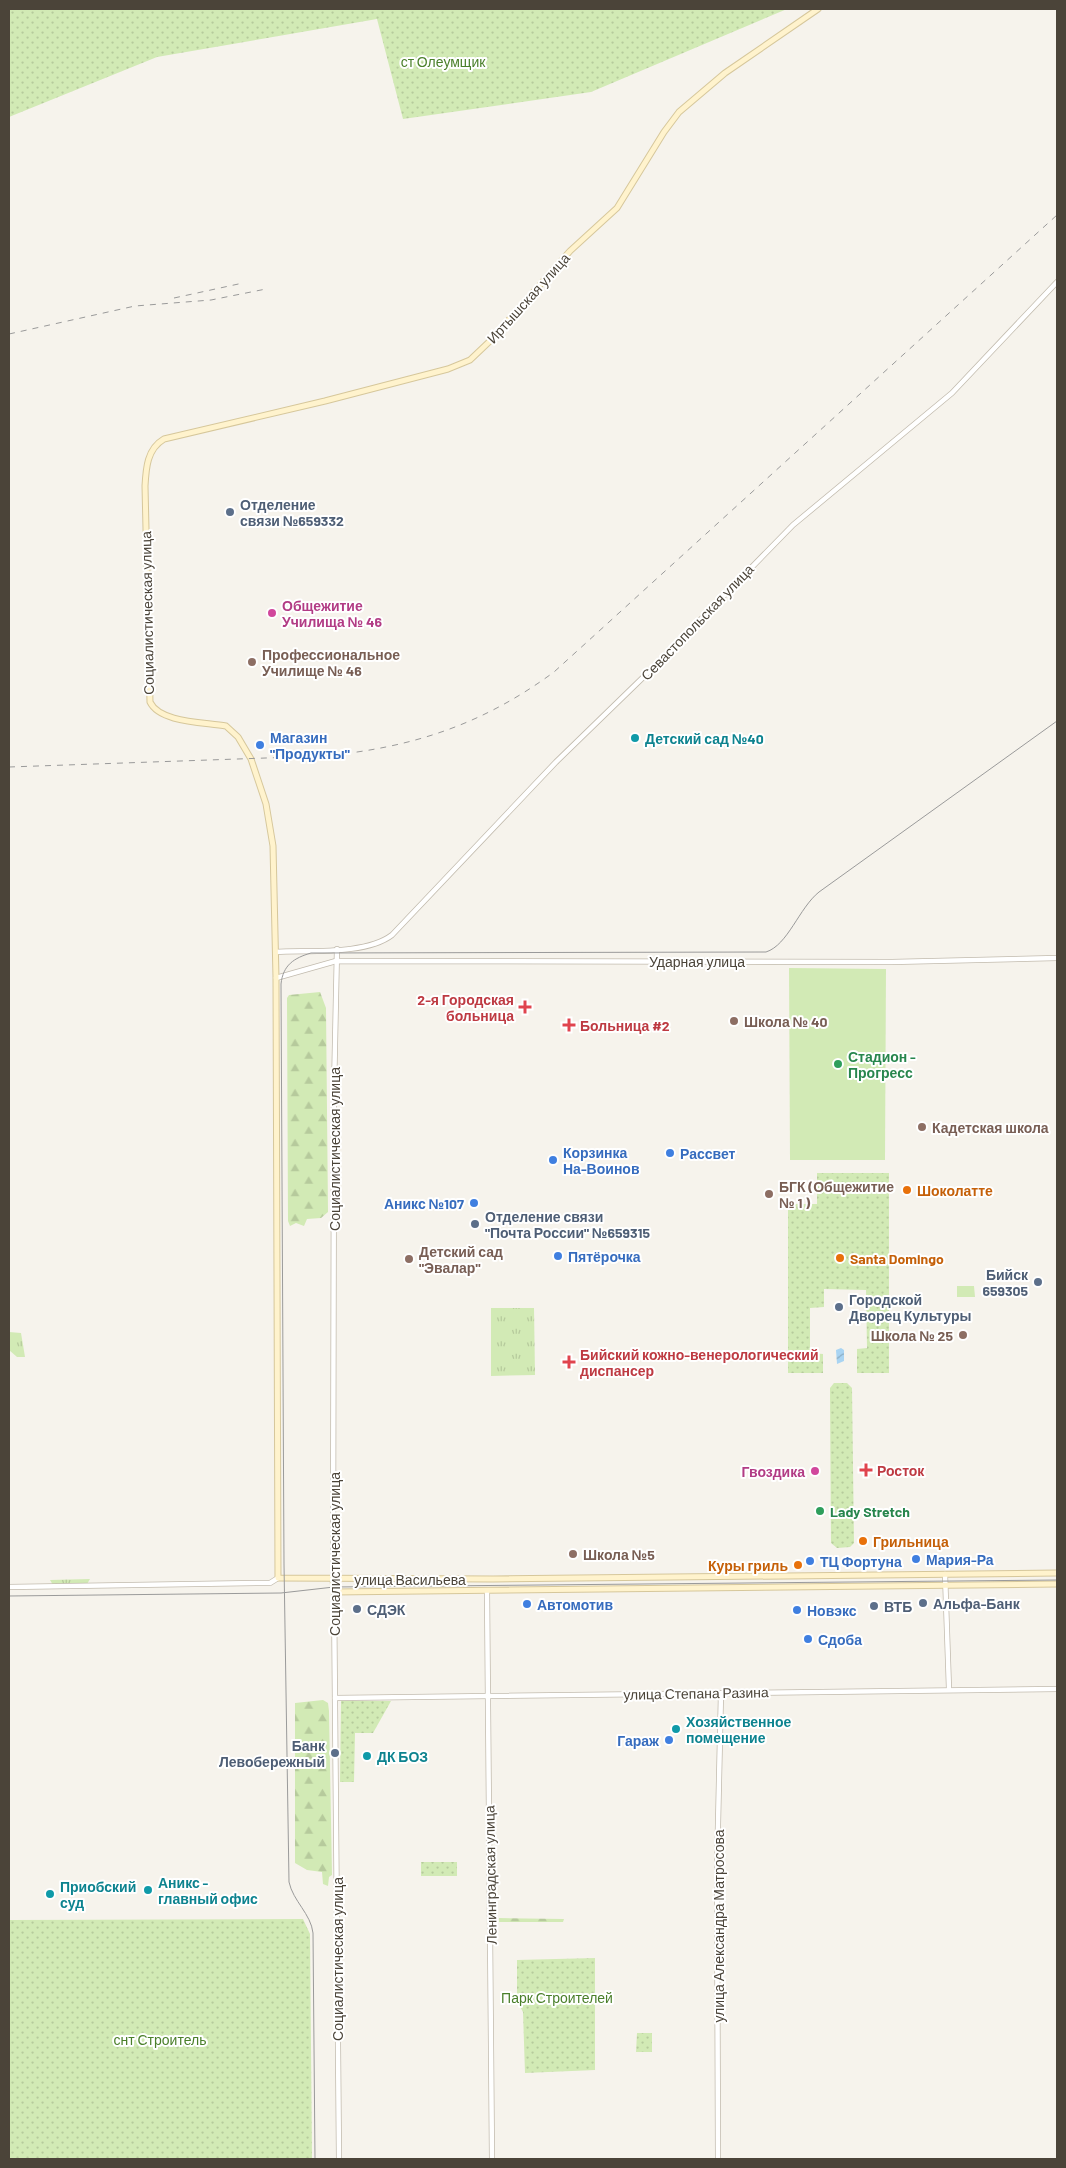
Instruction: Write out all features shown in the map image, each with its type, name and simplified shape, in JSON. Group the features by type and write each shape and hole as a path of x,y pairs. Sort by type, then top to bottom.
{"main road":[{"name":"Иртышская улица","path":"154,448 164,439 353,394 448,369 470,360 490,341 570,251 617,208 664,132 679,112 725,73 818,9"},
{"name":"Социалистическая улица","path":"154,448 147,465 145,486 148,697 153,708 167,717 226,726 238,737 251,759 266,804 273,846 276,952 278,1578"},
{"name":"улица Васильева","path":"278,1578 488,1579 1057,1573"},
{"path":"1028,1574 1029,1584"},
{"path":"658,1577 659,1589"},
{"name":"Социалистическая улица","path":"333,1578 334,1592"},
{"path":"334,1592 1057,1584"}],"street":[{"name":"Севастопольская улица","path":"276,952 372,946 392,935 556,762 662,659 793,526 952,393 1057,282"},
{"name":"Социалистическая улица","path":"333,1578 336,949"},
{"name":"Ударная улица","path":"276,978 336,961 892,962 1057,958"},
{"path":"945,1574 949,1690"},
{"path":"9,1587 270,1583 278,1578"},
{"name":"Ленинградская улица","path":"487,1591 492,2159"},
{"name":"Социалистическая улица","path":"334,1592 339,2159"},
{"name":"улица Степана Разина","path":"335,1698 1057,1689"},
{"name":"улица Александра Матросова","path":"718,2159 718,1782 721,1693"}],"green space":[{"name":"ст Олеумщик","path":"9,9 787,9 591,92 403,119 377,19 157,57 9,117"},
{"name":"Стадион - Прогресс","path":"789,968 886,969 885,1160 790,1160"},
{"path":"320,992 326,1008 328,1212 321,1218 307,1219 304,1226 296,1223 290,1226 288,1221 287,998 289,995"},
{"path":"817,1173 889,1173 889,1373 857,1373 857,1349 867,1348 866,1290 824,1289 824,1307 810,1308 810,1353 823,1354 823,1373 788,1373 788,1204 817,1204"},
{"path":"957,1286 974,1286 975,1297 957,1297"},
{"path":"491,1308 534,1308 535,1375 491,1376"},
{"path":"9,1332 21,1333 25,1357 17,1357 9,1350"},
{"path":"834,1383 847,1383 852,1388 854,1543 850,1547 837,1548 831,1543 830,1388"},
{"path":"90,1579 87,1584 53,1585 50,1580"},
{"path":"323,1700 328,1703 329,1711 332,1875 329,1877 328,1886 323,1884 322,1872 307,1870 295,1863 295,1703"},
{"path":"341,1701 391,1701 373,1733 355,1733 354,1782 340,1782"},
{"path":"421,1862 457,1862 457,1876 421,1876"},
{"path":"499,1918 564,1919 563,1922 499,1922"},
{"name":"снт Строитель","path":"303,1919 310,1934 312,2159 9,2159 9,1920"},
{"name":"Парк Строителей","path":"595,1958 595,2070 525,2073 523,2012 517,2001 517,1960"},
{"path":"637,2033 652,2033 652,2052 636,2052"}],"water":[{"path":"841,1348 844,1350 844,1361 837,1364 836,1350"}],"tram line":[{"path":"315,2159 313,1933 312,1926 294,1895 289,1882 284,1564 281,984 284,972 290,963 299,957 311,953 766,952 781,942 805,907 819,892 1057,721"},
{"path":"9,1596 281,1593 334,1587 1057,1580"}],"railway":[{"path":"9,767 323,756 386,747 416,740 472,720 500,706 554,672 1057,215"},
{"path":"174,298 243,283"},
{"path":"9,334 135,306 211,300 266,289"}],"place":[{"name":"Отделение связи №659332","path":"230,512"},
{"name":"Общежитие Училища № 46","path":"272,613"},
{"name":"Профессиональное Училище № 46","path":"252,662"},
{"name":"Детский сад №40","path":"635,738"},
{"name":"Магазин \"Продукты\"","path":"260,745"},
{"name":"2-я Городская больница","path":"525,1007"},
{"name":"Школа № 40","path":"734,1021"},
{"name":"Больница #2","path":"569,1025"},
{"name":"Стадион - Прогресс","path":"838,1064"},
{"name":"Кадетская школа","path":"922,1127"},
{"name":"Рассвет","path":"670,1153"},
{"name":"Корзинка На-Воинов","path":"553,1160"},
{"name":"Шоколатте","path":"907,1190"},
{"name":"БГК (Общежитие № 1 )","path":"769,1194"},
{"name":"Аникс №107","path":"474,1203"},
{"name":"Отделение связи \"Почта России\" №659315","path":"475,1224"},
{"name":"Пятёрочка","path":"558,1256"},
{"name":"Santa Domingo","path":"840,1258"},
{"name":"Детский сад \"Эвалар\"","path":"409,1259"},
{"name":"Бийск 659305","path":"1038,1282"},
{"name":"Городской Дворец Культуры","path":"839,1307"},
{"name":"Школа № 25","path":"963,1335"},
{"name":"Бийский кожно-венерологический диспансер","path":"569,1362"},
{"name":"Росток","path":"866,1470"},
{"name":"Гвоздика","path":"815,1471"},
{"name":"Lady Stretch","path":"820,1511"},
{"name":"Грильница","path":"863,1541"},
{"name":"Школа №5","path":"573,1554"},
{"name":"Мария-Ра","path":"916,1559"},
{"name":"ТЦ Фортуна","path":"810,1561"},
{"name":"Куры гриль","path":"798,1565"},
{"name":"Альфа-Банк","path":"923,1603"},
{"name":"Автомотив","path":"527,1604"},
{"name":"ВТБ","path":"874,1606"},
{"name":"СДЭК","path":"357,1609"},
{"name":"Новэкс","path":"797,1610"},
{"name":"Сдоба","path":"808,1639"},
{"name":"Хозяйственное помещение","path":"676,1729"},
{"name":"Гараж","path":"669,1740"},
{"name":"Банк Левобережный","path":"335,1753"},
{"name":"ДК БОЗ","path":"367,1756"},
{"name":"Аникс - главный офис","path":"148,1890"},
{"name":"Приобский суд","path":"50,1894"}]}
